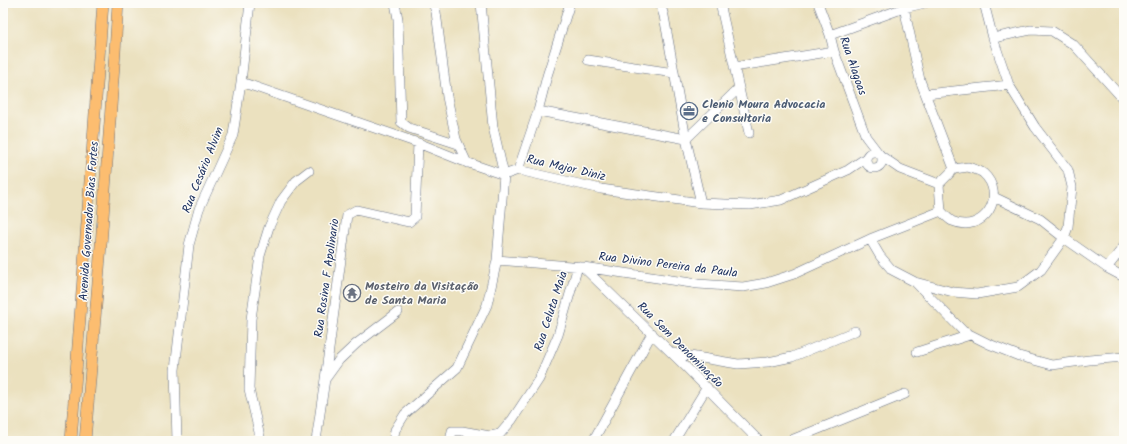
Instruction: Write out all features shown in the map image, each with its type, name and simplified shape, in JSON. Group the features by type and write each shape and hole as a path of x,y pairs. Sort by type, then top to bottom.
{"main road":[{"name":"Avenida Governador Bias Fortes","path":"71,441 103,3"},
{"name":"Avenida Governador Bias Fortes","path":"85,441 116,52 118,3"},
{"path":"86,242 88,247 91,249 101,245"},
{"path":"84,265 92,262 98,268"},
{"path":"75,390 88,390"}],"street":[{"name":"Rua Cesário Alvim","path":"177,441 175,370 188,245 199,210 233,135 250,3"},
{"path":"394,3 398,19 401,122 408,128 458,144"},
{"path":"433,3 436,12 447,97 456,139 466,163"},
{"path":"393,441 395,430 405,414 457,368 486,305 497,260 504,175 493,127 481,3"},
{"path":"518,170 538,111 547,76 570,3"},
{"path":"660,3 664,16 686,140 702,203"},
{"path":"720,3 749,133"},
{"name":"Rua Alagoas","path":"818,3 866,137 880,155 900,169 939,184"},
{"path":"830,35 904,5 925,3"},
{"path":"870,239 880,256 892,270 915,282 953,292 977,294 1018,287 1041,270 1064,238 1068,227 1072,187 1068,170 1035,127 1008,85 984,3"},
{"path":"904,5 920,80 954,169"},
{"path":"993,38 1031,30 1052,32 1074,45 1124,100"},
{"path":"734,67 834,51"},
{"path":"588,60 674,73"},
{"path":"241,82 418,143 466,163 504,175"},
{"path":"926,94 1008,85"},
{"path":"686,140 738,89"},
{"path":"538,111 686,140"},
{"name":"Rua Alagoas","path":"866,137 867,157"},
{"name":"Rua Rosina F Apolinario","path":"316,441 347,215 356,210 409,222 415,217 418,143"},
{"path":"873,152 880,155 882,163 875,168 867,164 867,157 873,152"},
{"name":"Rua Major Diniz","path":"504,175 518,170 601,189 702,203 750,205 781,200 848,170 867,157"},
{"path":"968,167 982,172 991,183 994,197 990,211 979,221 965,224 951,221 941,211 939,184 954,169 968,167"},
{"name":"Rua Major Diniz","path":"848,170 875,168"},
{"name":"Rua Alagoas","path":"875,168 900,169"},
{"path":"262,441 249,389 251,318 260,256 269,227 281,201 296,180 309,171"},
{"path":"994,197 1040,219 1064,238 1124,278"},
{"name":"Rua Divino Pereira da Paula","path":"497,260 580,266 698,284 743,287 766,283 794,274 870,239 941,211"},
{"path":"1107,268 1124,246"},
{"name":"Rua Sem Denominação","path":"580,266 672,353 758,441"},
{"name":"Rua Celuta Maia","path":"450,441 452,431 462,431 490,436 500,434 512,420 539,379 558,335 580,266"},
{"path":"915,282 963,331 989,344 1019,356 1052,365 1124,357"},
{"path":"325,379 339,360 356,344 398,312"},
{"path":"672,353 738,364 768,362 792,357 855,331"},
{"path":"593,441 652,334"},
{"path":"916,352 970,335"},
{"path":"674,441 706,388"},
{"path":"789,441 905,394"}],"place":[{"name":"Clenio Moura Advocacia e Consultoria","path":"689,111"},
{"name":"Mosteiro da Visitação de Santa Maria","path":"352,293"}]}
